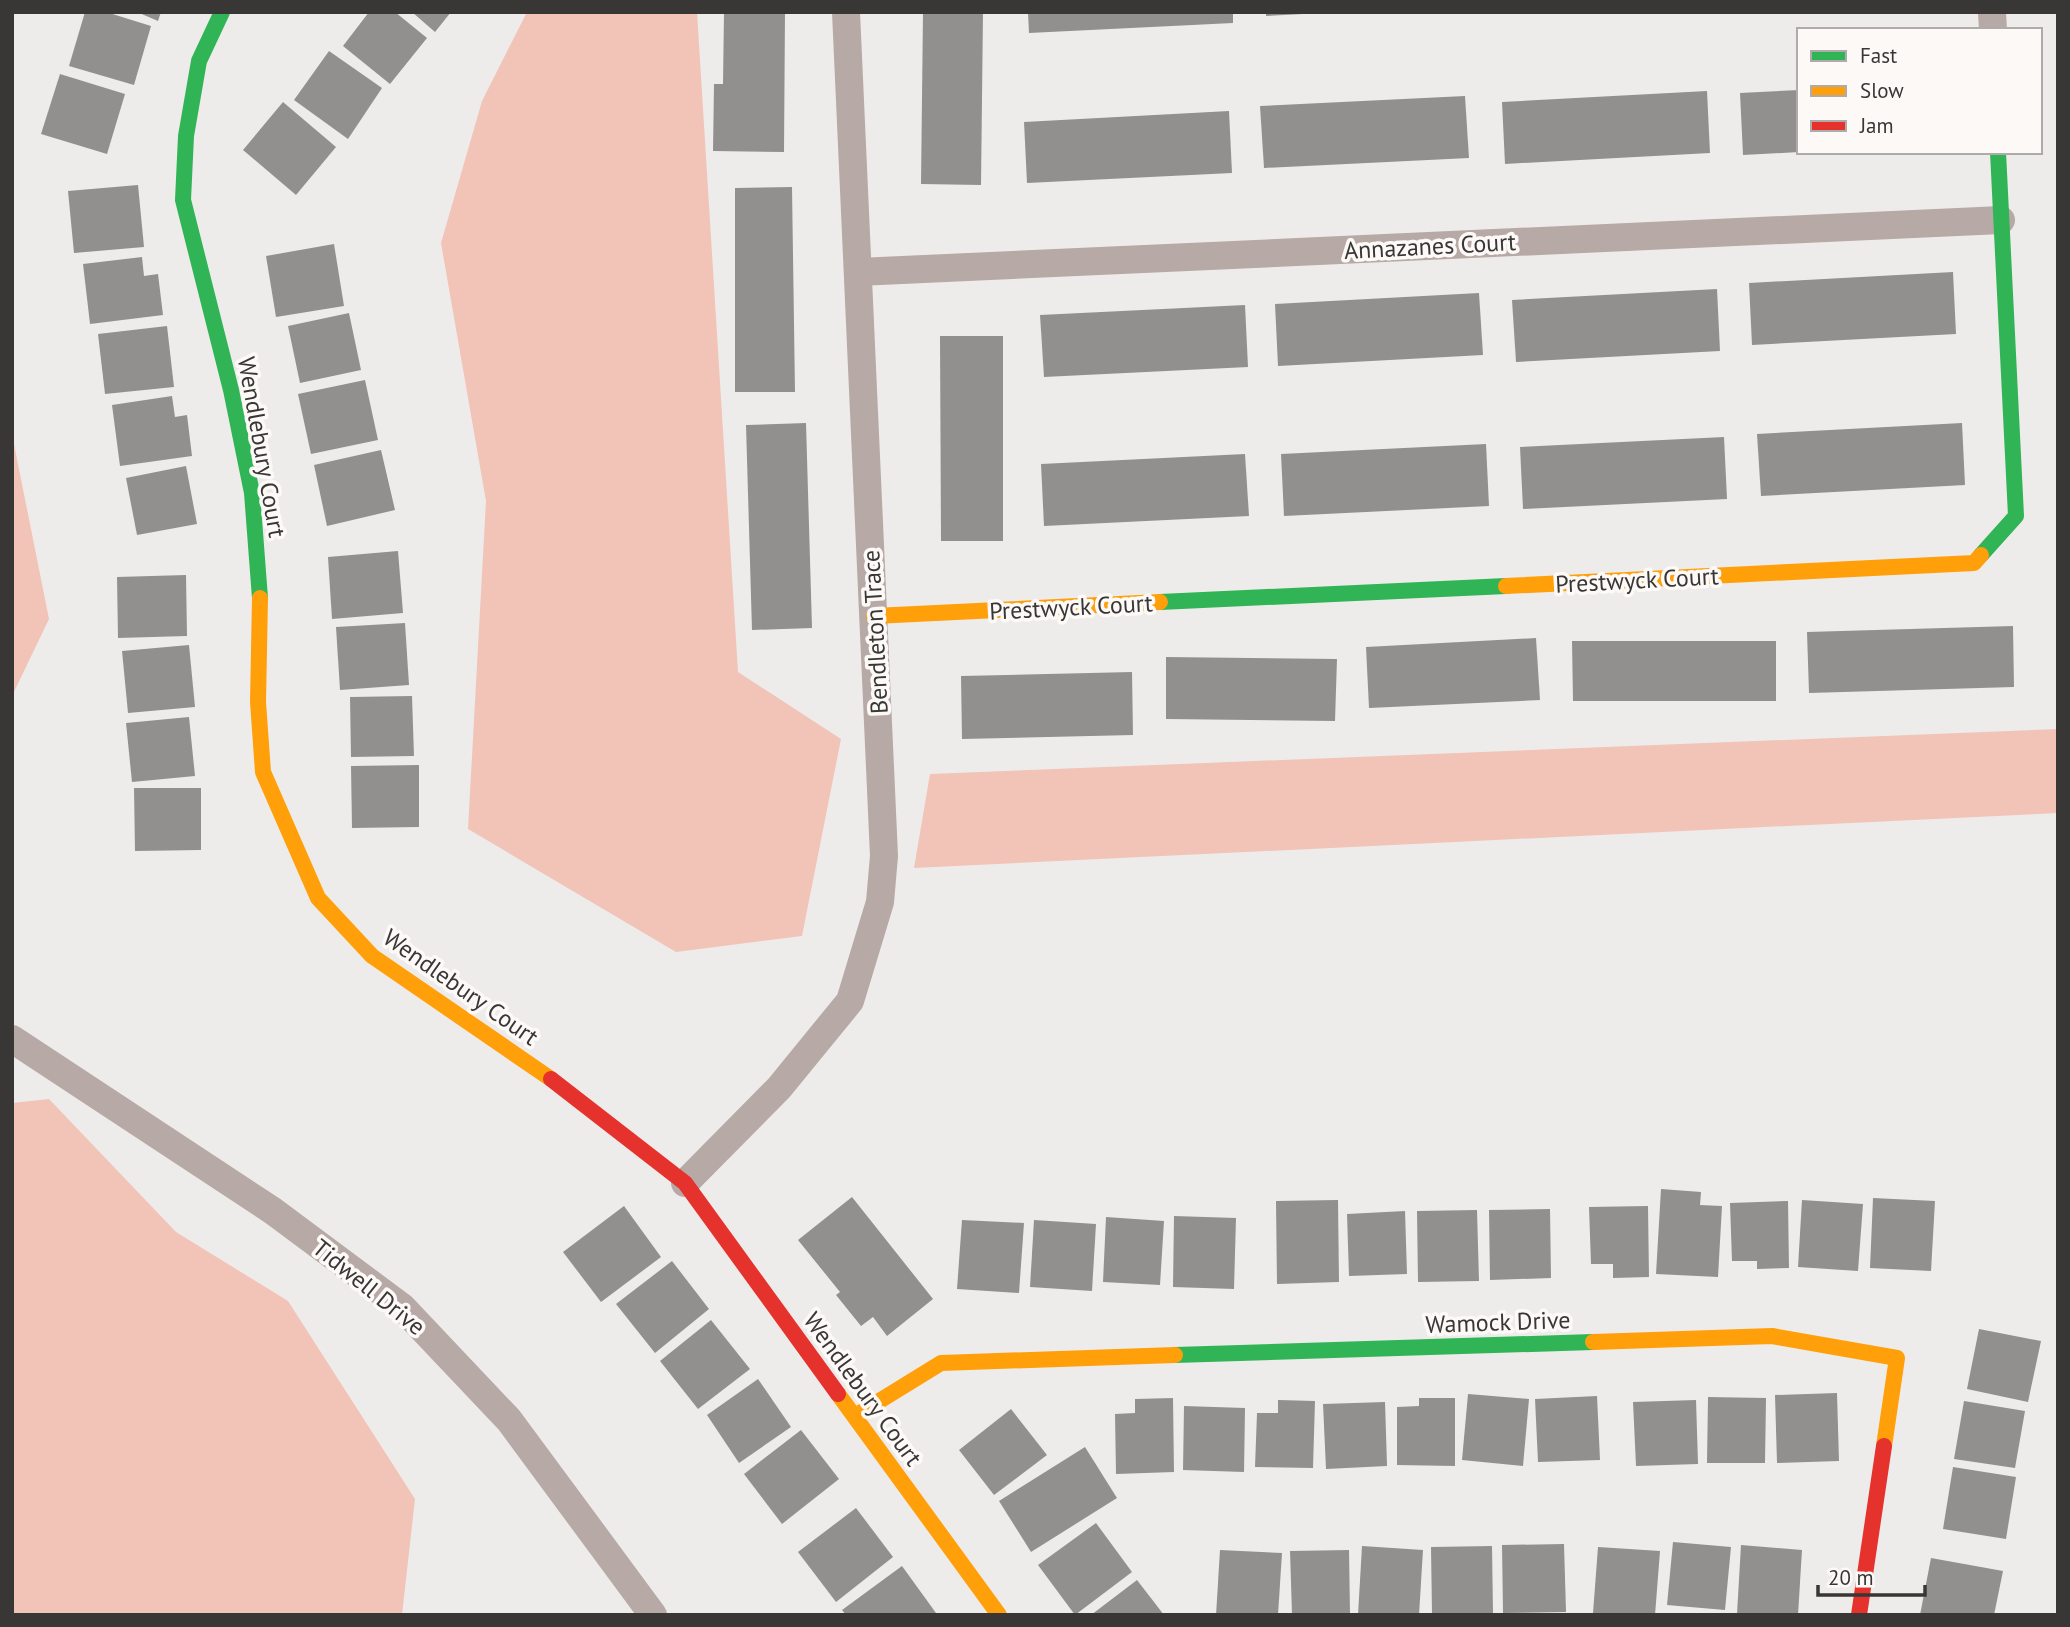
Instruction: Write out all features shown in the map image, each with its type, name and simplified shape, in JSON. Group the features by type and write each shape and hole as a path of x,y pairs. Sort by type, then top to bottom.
{"street":[{"name":"Wendlebury Court","path":"222,12 199,61 186,136 183,200 231,390 252,493 260,568 258,702 262,772 286,832 318,898 372,956 526,1060 685,1183 999,1615"},
{"name":"Bendleton Trace","path":"685,1183 779,1088 822,1039 850,1001 880,902 884,856 846,12"},
{"name":"Prestwyck Court","path":"874,616 1975,564 2015,516 1998,154"},
{"name":"Annazanes Court","path":"858,272 2001,220"},
{"name":"Tidwell Drive","path":"12,1039 273,1211 402,1307 509,1420 653,1615"},
{"name":"Wamock Drive","path":"855,1416 942,1363 1772,1336 1897,1358 1859,1615"}],"shaded area":[{"path":"527,12 697,12 738,672 841,739 802,936 676,952 468,829 486,501 441,243 482,101"},
{"path":"12,434 49,619 12,696"},
{"path":"2058,729 2058,813 914,868 930,774"},
{"path":"49,1099 176,1232 288,1301 415,1499 402,1615 12,1615 12,1103"}],"building":[{"path":"85,12 106,12 151,26 134,85 69,66"},
{"path":"137,12 161,12 158,21"},
{"path":"369,12 395,12 427,38 390,84 343,46"},
{"path":"412,12 451,12 435,32"},
{"path":"724,12 785,12 784,152 713,151 714,84 723,84"},
{"path":"923,12 983,12 981,185 921,184"},
{"path":"1028,12 1233,12 1233,23 1029,33"},
{"path":"1266,12 1303,12 1303,14 1266,16"},
{"path":"329,51 382,88 348,139 294,100"},
{"path":"60,74 125,94 107,154 41,134"},
{"path":"1797,90 1797,152 1743,155 1740,93"},
{"path":"1707,91 1710,153 1505,164 1502,102"},
{"path":"1465,96 1469,158 1264,168 1260,106"},
{"path":"283,102 336,147 296,195 243,150"},
{"path":"1229,111 1232,173 1027,183 1024,122"},
{"path":"138,185 144,247 74,253 68,191"},
{"path":"792,187 795,392 735,392 735,188"},
{"path":"334,244 344,306 276,317 266,256"},
{"path":"142,257 144,276 158,274 163,315 90,324 83,264"},
{"path":"1953,272 1956,334 1752,345 1749,283"},
{"path":"1717,289 1720,351 1516,362 1512,300"},
{"path":"1479,293 1483,355 1278,366 1275,304"},
{"path":"1245,305 1248,367 1044,377 1040,315"},
{"path":"349,313 361,370 300,383 288,326"},
{"path":"167,326 174,387 105,394 98,334"},
{"path":"940,336 1003,336 1003,541 941,541"},
{"path":"365,380 378,440 311,454 298,394"},
{"path":"172,396 175,417 187,415 192,456 120,466 112,405"},
{"path":"806,423 812,628 752,630 746,425"},
{"path":"1962,423 1965,485 1761,496 1757,434"},
{"path":"1724,437 1727,499 1523,509 1520,447"},
{"path":"1486,444 1489,506 1284,516 1281,454"},
{"path":"381,450 395,510 327,526 314,465"},
{"path":"1245,454 1249,516 1044,526 1041,464"},
{"path":"186,466 197,524 137,535 126,478"},
{"path":"398,551 403,613 332,619 328,557"},
{"path":"186,575 187,636 118,638 117,577"},
{"path":"405,623 409,685 340,690 336,627"},
{"path":"2013,626 2014,687 1809,693 1807,632"},
{"path":"1536,638 1540,700 1369,708 1366,647"},
{"path":"1572,641 1776,641 1776,701 1573,701"},
{"path":"189,645 195,707 128,713 122,651"},
{"path":"1166,657 1337,659 1335,721 1166,719"},
{"path":"1132,672 1133,735 962,739 961,676"},
{"path":"412,696 414,756 351,757 350,697"},
{"path":"189,717 195,776 132,782 126,723"},
{"path":"419,765 419,827 352,828 351,766"},
{"path":"134,788 201,788 201,850 135,851"},
{"path":"1661,1189 1701,1192 1700,1205 1722,1206 1718,1277 1656,1274"},
{"path":"852,1197 933,1299 887,1336 873,1317 861,1326 836,1295 840,1292 798,1240"},
{"path":"1873,1198 1935,1201 1931,1271 1870,1268"},
{"path":"1338,1200 1339,1282 1277,1284 1276,1201"},
{"path":"1802,1200 1863,1204 1858,1271 1798,1267"},
{"path":"1788,1201 1789,1268 1757,1269 1757,1261 1732,1261 1730,1203"},
{"path":"624,1206 661,1257 601,1302 563,1252"},
{"path":"1648,1206 1649,1277 1613,1278 1613,1264 1591,1264 1589,1207"},
{"path":"1550,1209 1551,1278 1490,1280 1489,1210"},
{"path":"1477,1210 1479,1281 1418,1282 1417,1211"},
{"path":"1405,1211 1407,1274 1349,1276 1347,1214"},
{"path":"1174,1216 1236,1218 1234,1289 1173,1287"},
{"path":"1106,1217 1164,1221 1160,1285 1103,1282"},
{"path":"962,1220 1024,1223 1019,1293 957,1289"},
{"path":"1034,1220 1096,1224 1092,1291 1030,1287"},
{"path":"672,1261 709,1309 655,1353 616,1304"},
{"path":"711,1320 750,1369 698,1409 660,1361"},
{"path":"1979,1329 2041,1341 2028,1402 1967,1389"},
{"path":"758,1379 791,1427 739,1463 707,1415"},
{"path":"1837,1393 1839,1461 1777,1463 1775,1395"},
{"path":"1468,1394 1529,1399 1523,1466 1462,1460"},
{"path":"1597,1396 1600,1460 1538,1462 1535,1399"},
{"path":"1708,1397 1766,1398 1765,1463 1707,1463"},
{"path":"1173,1398 1174,1472 1116,1474 1115,1414 1135,1413 1135,1399"},
{"path":"1419,1398 1455,1398 1455,1466 1397,1465 1397,1407 1419,1406"},
{"path":"1278,1400 1315,1401 1313,1468 1255,1467 1257,1413 1278,1413"},
{"path":"1696,1400 1698,1464 1636,1466 1633,1402"},
{"path":"1964,1401 2025,1411 2015,1468 1954,1459"},
{"path":"1385,1402 1387,1466 1326,1469 1323,1404"},
{"path":"1184,1406 1245,1408 1244,1472 1183,1470"},
{"path":"1011,1409 1047,1455 994,1495 959,1450"},
{"path":"801,1430 839,1479 782,1524 744,1474"},
{"path":"1085,1447 1117,1498 1031,1552 999,1501"},
{"path":"1953,1467 2016,1477 2006,1539 1943,1529"},
{"path":"856,1508 893,1557 836,1602 798,1552"},
{"path":"1096,1523 1132,1572 1075,1615 1038,1565"},
{"path":"1673,1542 1731,1547 1725,1610 1667,1605"},
{"path":"1564,1544 1566,1612 1503,1613 1502,1545"},
{"path":"1741,1545 1802,1550 1798,1615 1737,1614"},
{"path":"1362,1546 1423,1550 1419,1615 1358,1615"},
{"path":"1492,1546 1493,1613 1432,1614 1431,1547"},
{"path":"1598,1547 1660,1551 1655,1615 1593,1613"},
{"path":"1220,1550 1282,1553 1278,1615 1216,1615"},
{"path":"1349,1550 1350,1613 1292,1615 1290,1551"},
{"path":"1931,1558 2003,1571 1994,1615 1920,1615"},
{"path":"902,1566 936,1613 846,1615 842,1610"},
{"path":"1137,1580 1164,1615 1091,1615"}],"traffic: fast":[{"path":"222,12 199,61 186,136 183,200 231,390 252,493 260,598"},
{"path":"1981,555 2016,516 1998,154"},
{"path":"1160,602 1506,586"},
{"path":"1175,1355 1593,1342"}],"traffic: slow":[{"path":"1506,586 1974,563 1981,555"},
{"path":"260,598 258,702 263,772 318,898 372,956 551,1079"},
{"path":"874,616 1160,602"},
{"path":"1593,1342 1772,1336 1897,1358 1884,1446"},
{"path":"855,1416 941,1363 1175,1355"},
{"path":"838,1394 999,1615"}],"traffic: jam":[{"path":"551,1079 685,1183 838,1394"},
{"path":"1859,1615 1884,1446"}]}
